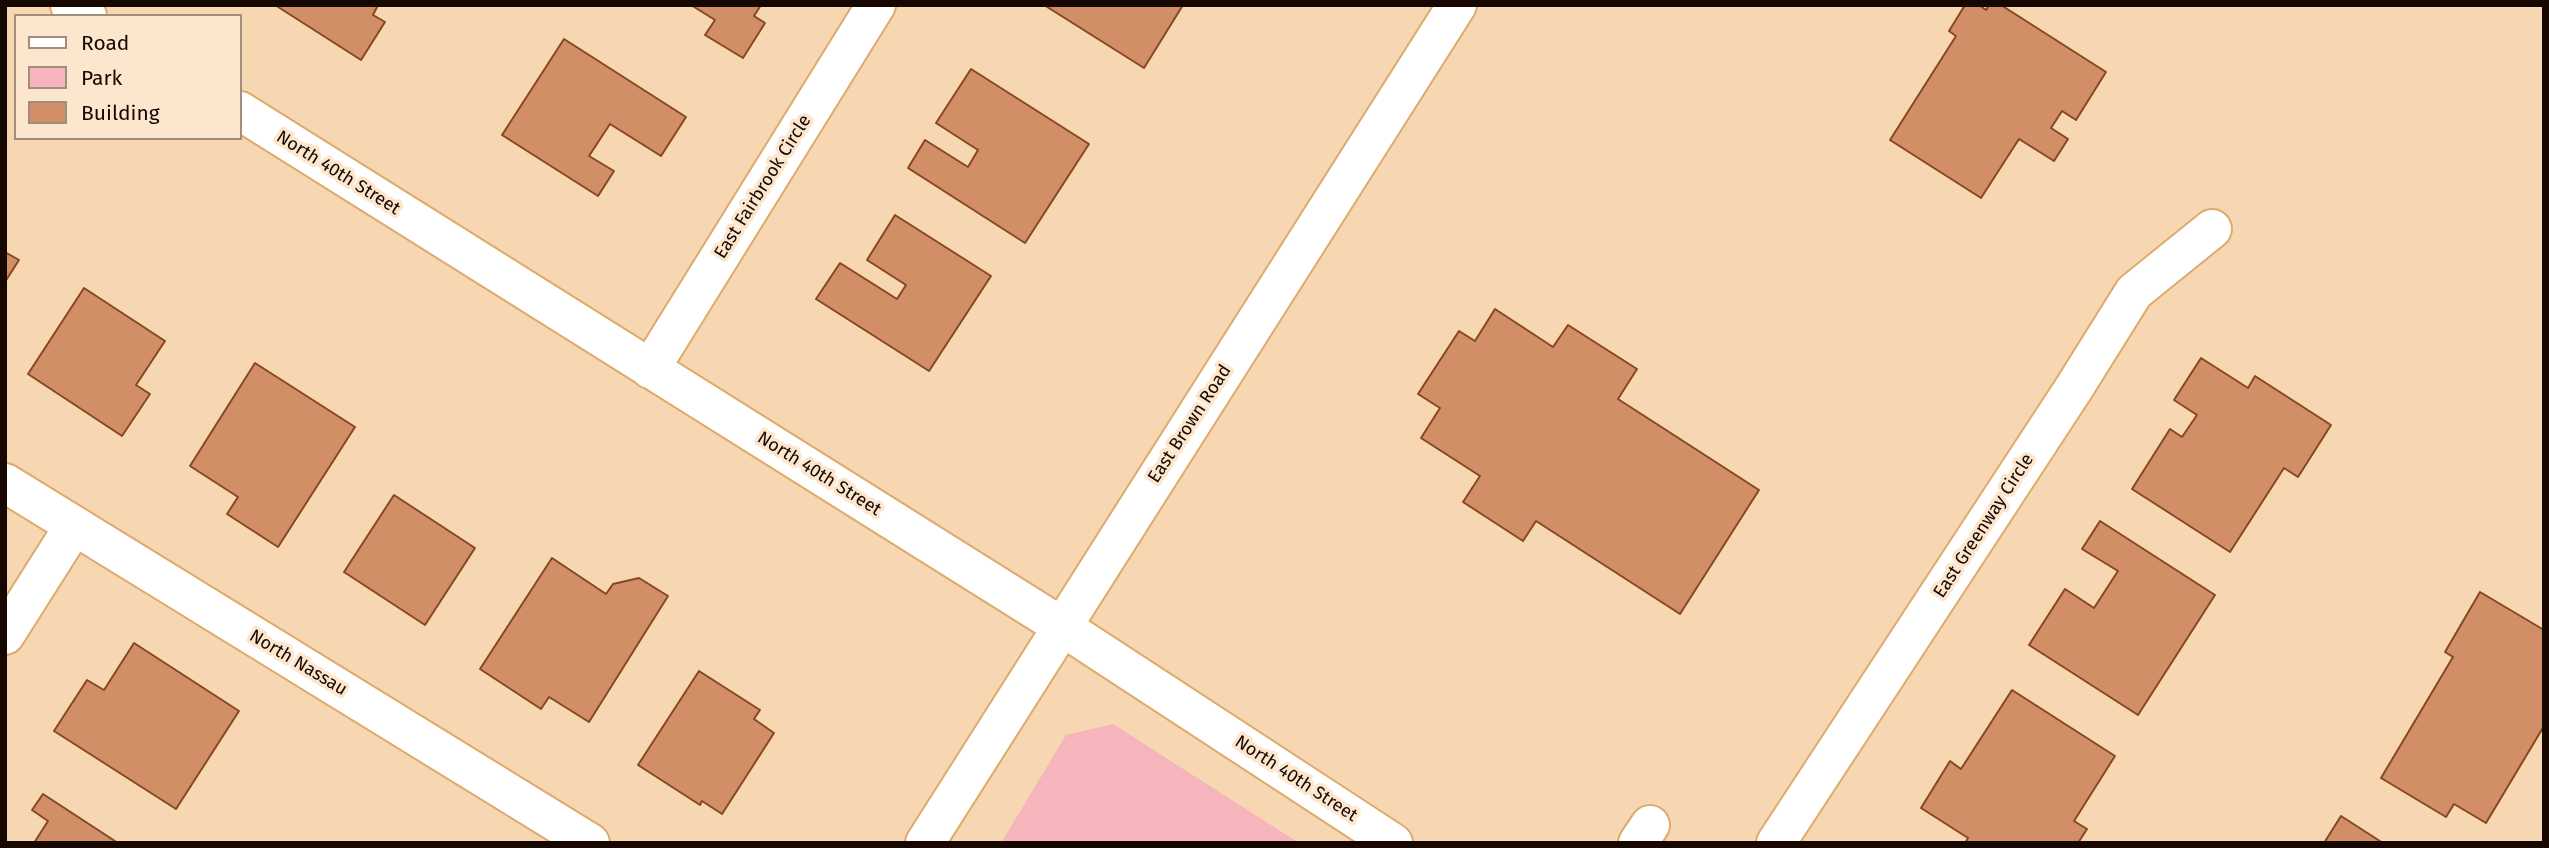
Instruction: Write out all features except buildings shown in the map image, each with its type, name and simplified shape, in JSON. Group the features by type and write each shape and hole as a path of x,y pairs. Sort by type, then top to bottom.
{"street":[{"name":"East Fairbrook Circle","path":"650,369 876,5"},
{"name":"East Brown Road","path":"925,843 1457,5"},
{"name":"North 40th Street","path":"242,112 1061,626 1393,843"},
{"name":"East Greenway Circle","path":"1776,843 2134,292 2212,229"},
{"name":"North Nassau","path":"5,483 590,843"},
{"path":"5,635 74,526"}],"green space":[{"path":"1113,724 1299,843 1001,843 1066,735"}]}
